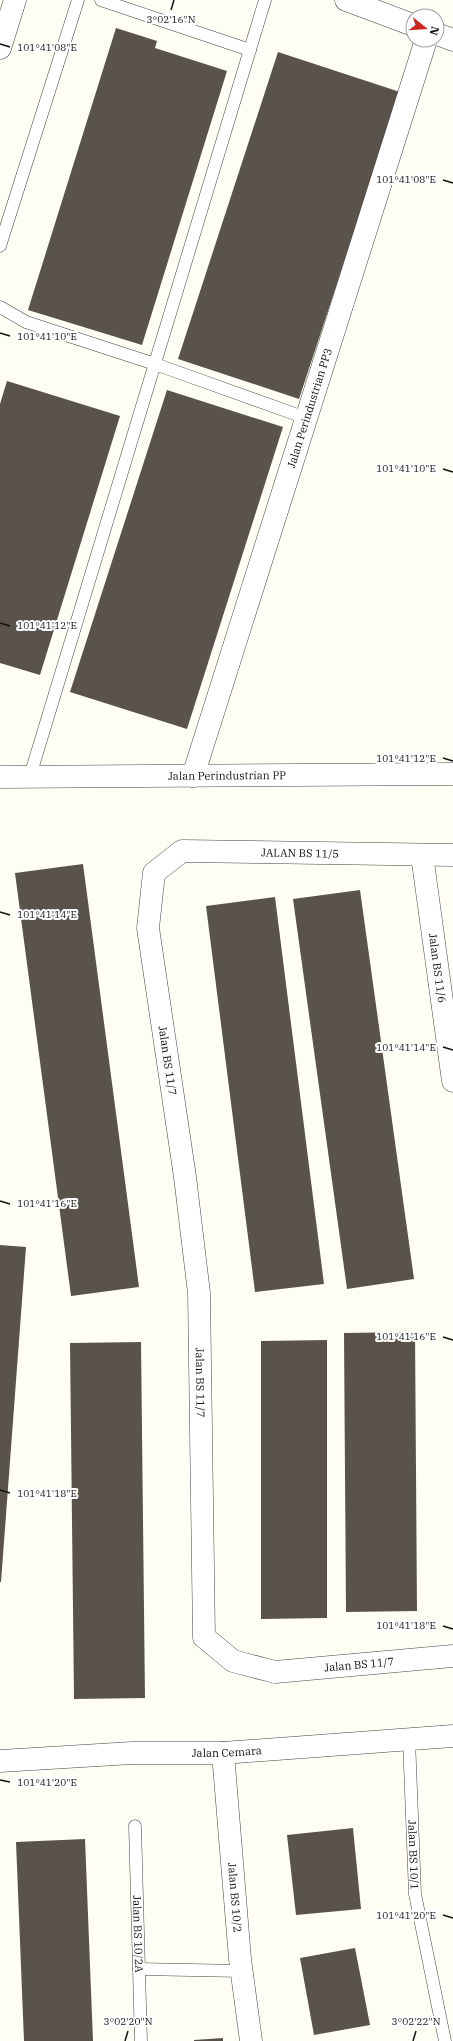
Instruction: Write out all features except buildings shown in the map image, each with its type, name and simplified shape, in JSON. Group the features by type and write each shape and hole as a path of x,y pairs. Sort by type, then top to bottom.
{"street":[{"path":"0,48 15,0"},
{"path":"346,0 405,22"},
{"name":"Jalan Perindustrian PP3","path":"193,776 423,48"},
{"name":"Jalan Perindustrian PP","path":"0,776 453,774"},
{"name":"JALAN BS 11/5","path":"154,873 182,851 453,855"},
{"name":"Jalan BS 11/6","path":"422,855 453,1081"},
{"name":"Jalan BS 11/7","path":"154,873 148,928 185,1177 199,1293 204,1637 233,1661 275,1672 453,1656"},
{"name":"Jalan Cemara","path":"0,1761 132,1753 223,1753 409,1738 453,1736"},
{"name":"Jalan BS 10/2","path":"223,1753 240,1958 252,2041"}],"lane":[{"path":"0,246 78,0"},
{"path":"101,0 250,50"},
{"path":"30,776 265,0"},
{"path":"0,307 26,322 155,364 306,418"},
{"name":"Jalan BS 10/1","path":"409,1738 415,1894 445,2041"},
{"name":"Jalan BS 10/2A","path":"135,1826 141,2041"},
{"path":"139,1969 242,1971"}]}
